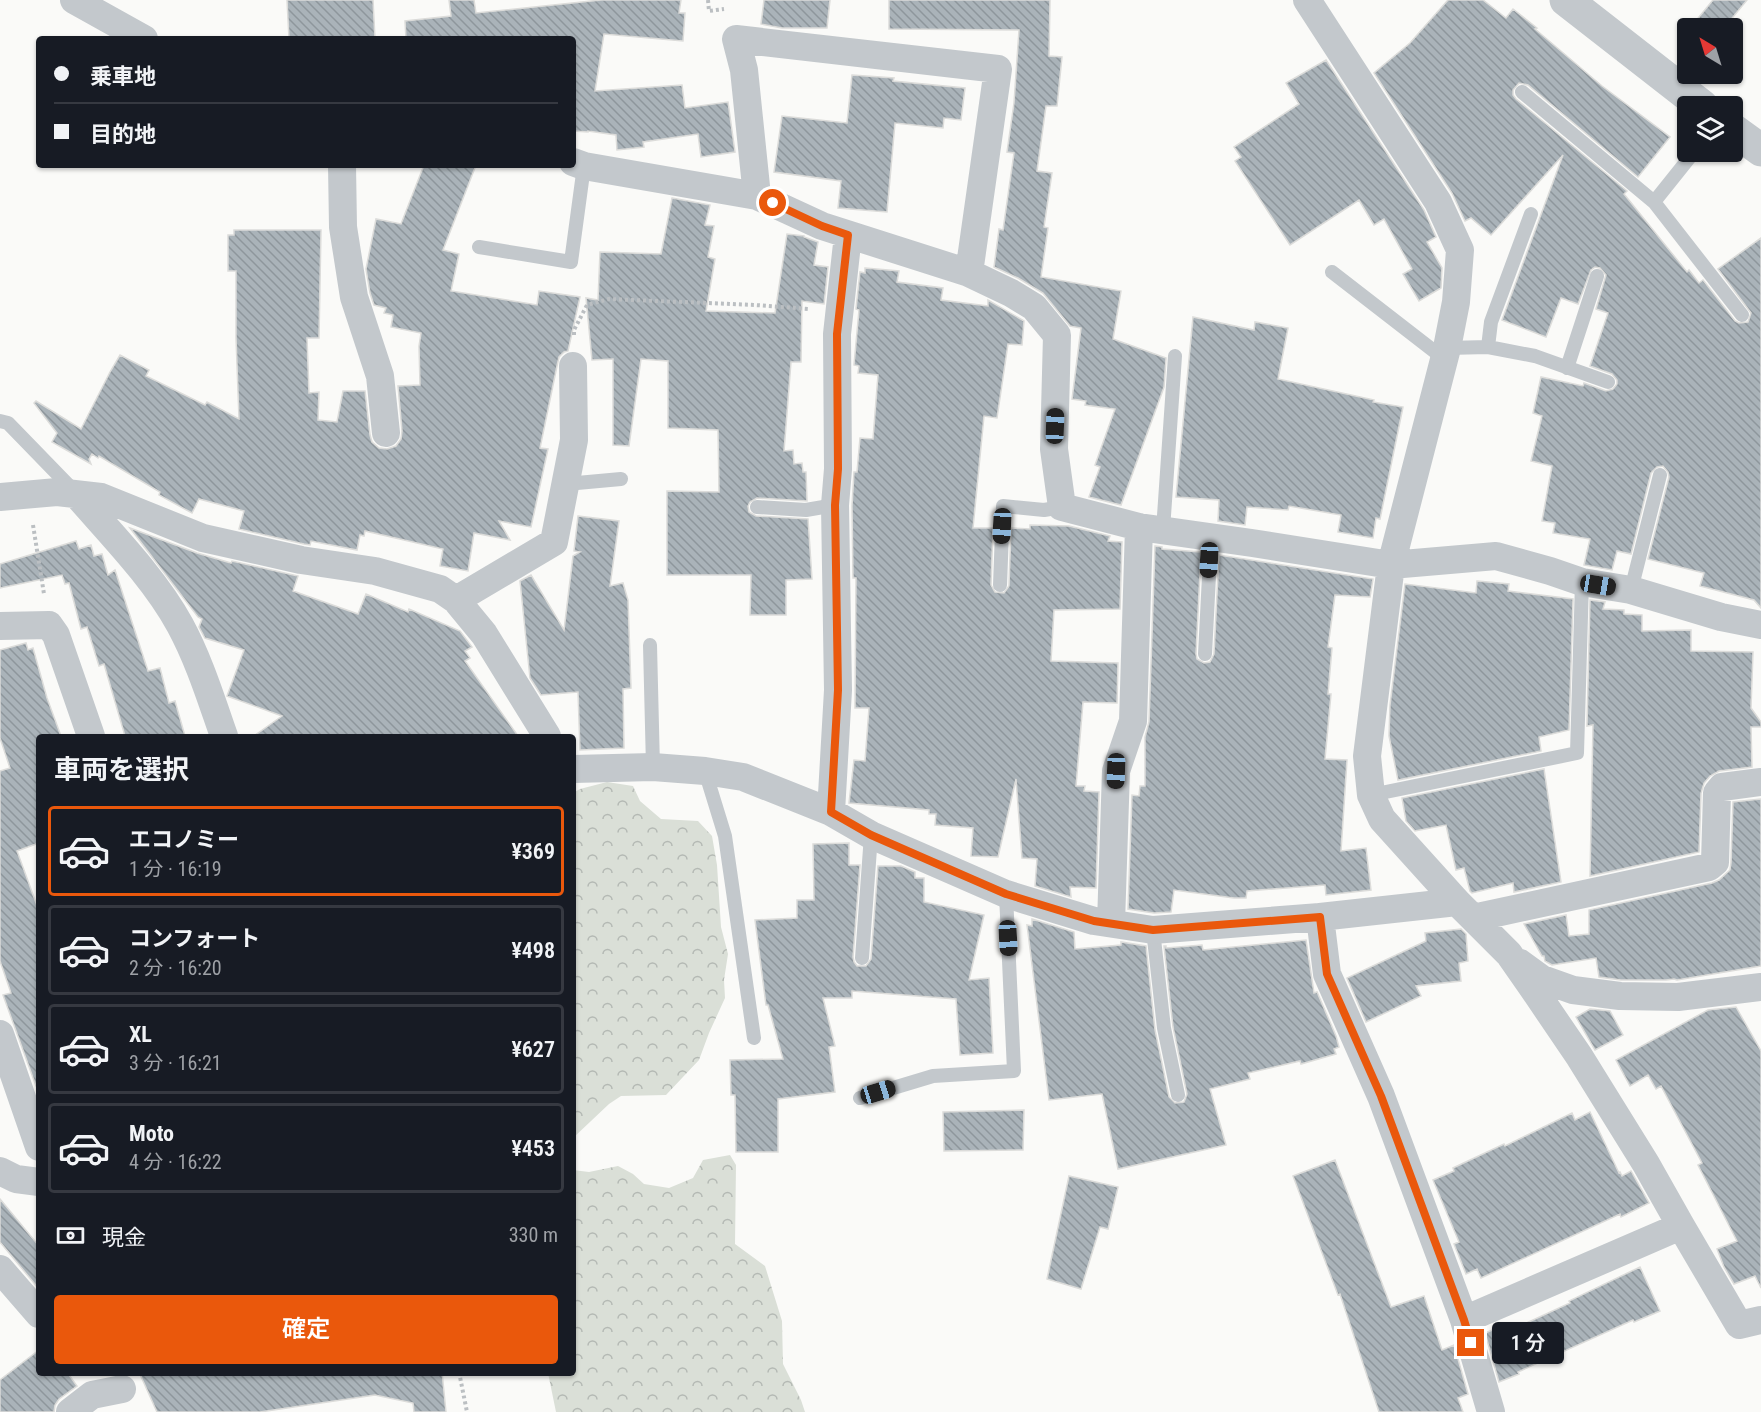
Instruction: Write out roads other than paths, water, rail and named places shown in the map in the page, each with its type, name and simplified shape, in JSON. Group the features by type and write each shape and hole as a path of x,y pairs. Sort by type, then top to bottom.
{"street":[{"path":"74,0 139,36"},
{"path":"1307,0 1438,202 1460,250 1456,302 1445,353 1391,565 1367,756 1371,795 1382,819 1465,910 1509,954 1542,979 1573,990 1620,996 1678,997 1761,987"},
{"path":"1566,0 1689,96"},
{"path":"757,196 744,70 736,39 998,69 969,273"},
{"path":"1743,137 1761,150"},
{"path":"579,164 757,196 822,226 969,273 1034,307 1058,336 1054,449 1062,507 1151,529 1391,565 1496,556 1582,582 1631,590 1721,617 1761,625"},
{"path":"342,168 343,227 354,297 380,376 386,433"},
{"path":"831,812 838,690 835,505 838,469 837,334 848,235"},
{"path":"456,600 554,542 574,440 573,366"},
{"path":"14,496 57,492 101,497 203,538 301,560 375,571 440,589 456,600 484,634 546,734"},
{"path":"77,495 155,587 180,624 201,669 223,734"},
{"path":"1111,923 1116,771 1133,721 1151,529"},
{"path":"0,626 49,625 56,635 90,734"},
{"path":"576,769 653,767 743,777 831,812 871,835 1006,894 1094,921 1153,930 1320,917 1465,910 1709,867 1715,862 1717,793 1722,787 1761,782"},
{"path":"1320,917 1327,974 1381,1096 1464,1320 1491,1412"},
{"path":"1509,954 1579,1056 1647,1164 1739,1324 1761,1320"},
{"path":"0,1034 36,1131"},
{"path":"0,1171 16,1179 36,1182"},
{"path":"1464,1320 1681,1226"},
{"path":"0,1269 36,1311"},
{"path":"70,1412 92,1395 119,1385"}],"lane":[{"path":"1522,92 1654,202 1742,315"},
{"path":"1654,202 1686,162"},
{"path":"479,247 571,262 579,164"},
{"path":"1488,347 1491,322 1531,214"},
{"path":"1332,272 1445,353 1488,347 1535,356 1608,382"},
{"path":"1567,368 1597,276"},
{"path":"1151,529 1175,356"},
{"path":"0,421 8,423 77,495"},
{"path":"1631,590 1660,475"},
{"path":"566,484 621,479"},
{"path":"757,507 806,510 835,505"},
{"path":"1000,585 1003,506 1044,510 1062,507"},
{"path":"1205,654 1211,537"},
{"path":"1371,795 1577,753 1582,582"},
{"path":"650,645 653,767"},
{"path":"705,771 725,836 754,1038"},
{"path":"862,958 871,835"},
{"path":"860,1098 933,1076 1014,1071 1006,894"},
{"path":"1153,930 1164,1028 1178,1095"}]}
